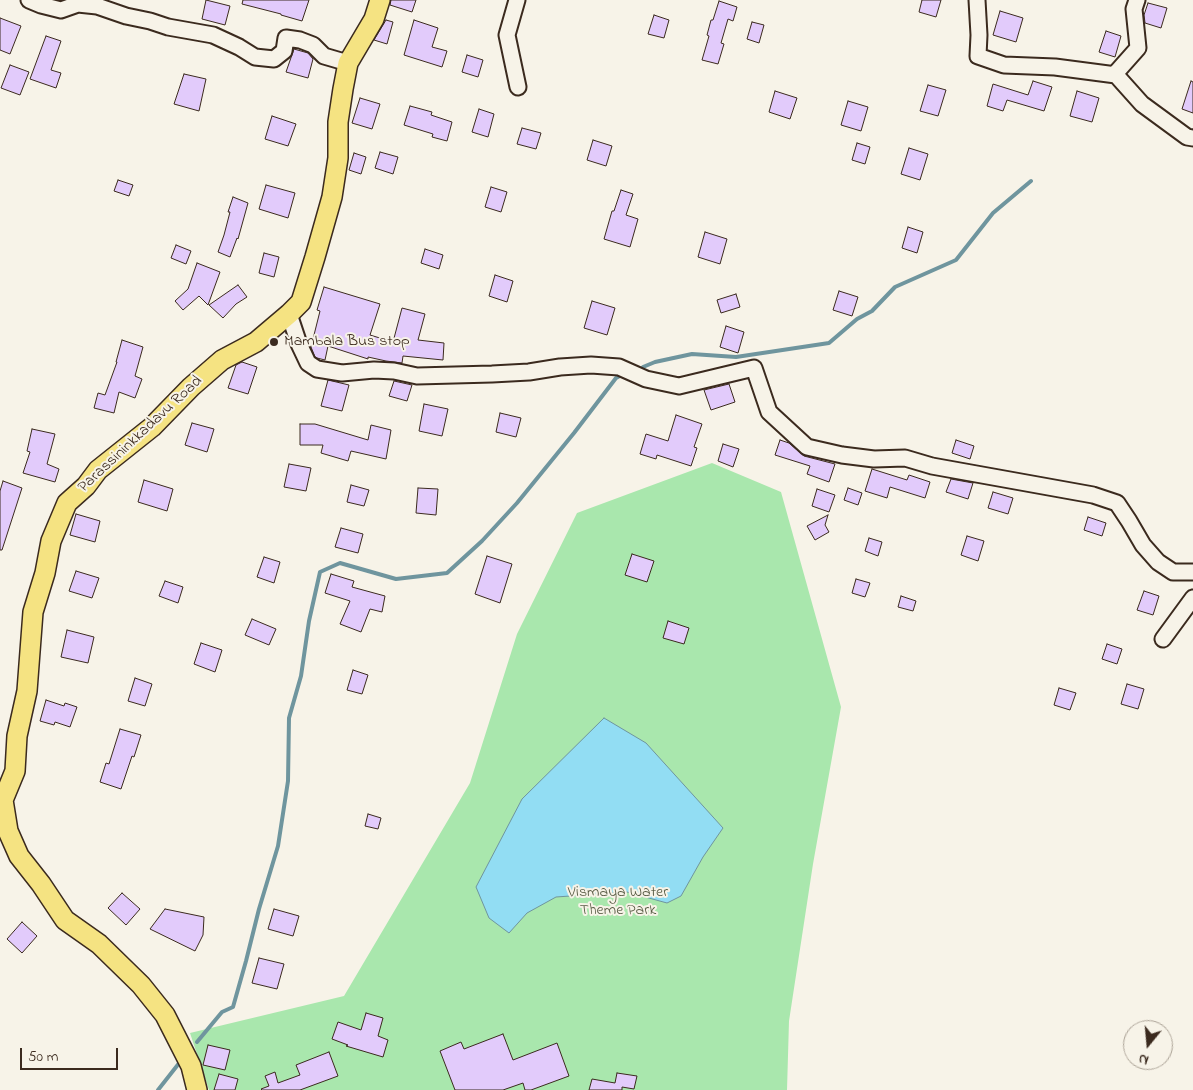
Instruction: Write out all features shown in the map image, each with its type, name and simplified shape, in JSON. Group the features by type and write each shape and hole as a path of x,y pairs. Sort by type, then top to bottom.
{"main road":[{"name":"Parassininkkadavu Road","path":"197,1090 191,1066 165,1015 141,985 99,944 65,920 41,884 19,856 8,831 3,800 15,771 17,736 26,691 33,612 51,541 67,503 86,486 98,470 152,427 191,387 222,360 256,342 301,302 332,197 338,158 338,122 348,63 374,19 380,0"}],"street":[{"path":"29,0 61,10 78,4 97,6 168,27 214,35 255,57 274,60 284,50 286,38 300,40 313,45 324,56 348,63"},
{"path":"517,0 507,35 518,87"},
{"path":"976,0 979,35 978,56 1004,65 1055,67 1116,75 1142,104 1187,136 1193,138"},
{"path":"1114,75 1138,48 1134,9 1137,0"},
{"path":"289,314 299,344 308,363 317,369 342,373 374,370 394,371 417,376 492,374 591,365 619,367 646,379 679,386 754,368 770,412 807,447 866,458 905,458 932,466 1093,495 1117,503 1143,545 1158,562 1173,572 1193,572"},
{"path":"1163,639 1193,598"}],"green space":[{"name":"Vismaya Water Theme Park","path":"712,463 781,492 841,707 813,864 789,1021 787,1090 209,1090 190,1033 344,996 470,783 517,634 577,513"}],"water":[{"path":"604,718 646,743 723,828 703,857 681,896 667,903 627,892 556,897 527,913 509,933 489,918 476,887 522,799"}],"building":[{"path":"206,0 230,6 225,25 202,19"},
{"path":"243,0 309,0 302,21 242,4"},
{"path":"391,0 416,0 412,12 390,5"},
{"path":"922,0 941,0 936,17 919,12"},
{"path":"719,1 737,7 733,21 728,19 721,43 724,44 718,64 702,60 709,36 707,35 711,20 713,20"},
{"path":"1148,3 1167,8 1161,28 1145,23 1144,15"},
{"path":"1000,11 1023,18 1016,42 993,35"},
{"path":"654,15 669,20 664,38 648,34"},
{"path":"0,18 21,26 10,54 0,50"},
{"path":"386,20 393,22 387,44 374,40"},
{"path":"414,20 438,28 432,47 447,51 442,67 404,55"},
{"path":"752,22 764,25 759,43 747,39"},
{"path":"1106,31 1121,36 1115,57 1099,52"},
{"path":"46,36 61,41 51,70 61,73 56,88 30,79"},
{"path":"294,49 308,53 313,59 308,78 286,72"},
{"path":"467,55 483,60 478,77 462,72"},
{"path":"10,65 29,72 20,95 1,88"},
{"path":"184,74 206,79 199,111 174,104"},
{"path":"1033,81 1052,87 1044,111 1007,100 1003,111 987,106 993,84 1028,95"},
{"path":"1191,81 1193,82 1193,113 1182,109"},
{"path":"928,85 946,90 938,116 920,111"},
{"path":"775,91 797,98 790,119 769,112"},
{"path":"1077,91 1099,98 1092,122 1070,116"},
{"path":"360,98 380,104 372,129 352,123"},
{"path":"848,101 868,107 861,131 841,125"},
{"path":"410,106 432,112 431,115 452,122 447,141 432,137 433,134 404,125"},
{"path":"479,109 494,114 488,137 472,132"},
{"path":"272,116 296,124 288,146 265,139"},
{"path":"522,128 541,133 536,149 517,144"},
{"path":"593,140 612,146 606,166 587,160"},
{"path":"857,143 870,147 865,164 852,160"},
{"path":"909,148 928,154 920,180 901,174"},
{"path":"380,152 398,157 393,174 375,168"},
{"path":"354,153 366,157 361,174 349,170"},
{"path":"118,180 133,185 129,196 114,191"},
{"path":"266,185 295,193 288,218 259,209"},
{"path":"491,187 507,192 501,212 485,207"},
{"path":"621,190 633,194 626,215 638,219 630,247 604,239 612,211 614,211"},
{"path":"233,197 248,203 238,239 230,257 218,252"},
{"path":"908,227 923,232 917,253 902,248"},
{"path":"705,232 727,239 720,264 698,257"},
{"path":"176,245 191,251 186,264 171,258"},
{"path":"425,249 443,255 439,269 421,263"},
{"path":"264,253 279,257 274,277 259,273"},
{"path":"197,263 220,272 208,305 199,296 183,310 175,301 188,289"},
{"path":"495,275 513,281 507,302 489,296"},
{"path":"238,285 247,297 236,304 223,318 209,305"},
{"path":"324,287 380,304 370,335 393,342 402,308 425,314 418,340 444,343 443,360 403,356 402,363 368,357 368,359 328,346 325,360 315,357 311,347 320,311 317,310"},
{"path":"839,291 858,297 852,316 833,310"},
{"path":"736,294 740,307 721,313 717,300"},
{"path":"592,301 615,308 607,335 584,328"},
{"path":"726,326 744,332 738,353 720,347"},
{"path":"122,340 143,347 135,376 142,379 135,398 119,392 114,413 94,408 98,393 105,395 117,362"},
{"path":"242,362 257,367 248,394 228,388 236,365"},
{"path":"328,380 349,385 342,411 321,406"},
{"path":"394,381 412,385 407,401 389,396"},
{"path":"729,384 735,402 711,410 704,390"},
{"path":"424,404 448,409 442,436 419,431"},
{"path":"500,413 521,418 516,437 496,432"},
{"path":"676,415 702,424 694,447 697,448 691,466 657,455 656,459 640,454 646,434 668,441"},
{"path":"192,423 214,429 207,452 185,445"},
{"path":"300,424 315,424 368,440 371,425 391,430 386,459 351,451 348,461 321,453 323,445 300,445"},
{"path":"32,429 55,434 47,464 59,469 55,482 23,473 30,452 27,451"},
{"path":"780,440 789,443 804,456 835,464 829,482 807,474 810,466 775,455"},
{"path":"956,440 974,446 970,459 952,453"},
{"path":"723,444 739,449 733,467 718,461"},
{"path":"289,464 311,468 306,491 284,487"},
{"path":"872,469 907,480 909,475 930,482 925,498 890,487 887,498 865,491"},
{"path":"951,479 973,483 968,499 946,492"},
{"path":"144,480 173,489 167,511 138,502"},
{"path":"3,481 22,488 2,550 0,550 0,491"},
{"path":"351,485 369,490 364,506 347,502"},
{"path":"418,488 438,489 436,515 416,513"},
{"path":"848,488 862,493 858,505 844,500"},
{"path":"817,489 835,495 829,512 812,506"},
{"path":"993,492 1013,498 1008,514 988,508"},
{"path":"76,514 100,521 95,542 70,535"},
{"path":"828,515 825,525 829,532 815,540 807,526"},
{"path":"1088,517 1106,523 1102,536 1084,530"},
{"path":"341,528 363,534 358,553 335,547"},
{"path":"967,536 984,541 978,561 961,555"},
{"path":"869,538 882,542 878,556 865,551"},
{"path":"632,554 654,561 647,582 625,575"},
{"path":"487,556 512,564 500,603 475,594"},
{"path":"264,557 280,562 274,583 257,577"},
{"path":"76,571 99,578 92,598 69,591"},
{"path":"331,574 354,581 352,587 385,596 382,612 370,609 361,632 340,624 350,601 325,593"},
{"path":"856,579 870,583 865,597 852,593"},
{"path":"165,581 183,587 178,603 159,596"},
{"path":"1144,591 1159,596 1153,615 1137,610"},
{"path":"901,596 916,601 913,611 898,607"},
{"path":"252,619 276,629 269,645 245,635"},
{"path":"668,621 689,628 684,644 663,638"},
{"path":"67,630 94,637 88,663 61,657"},
{"path":"201,643 222,650 215,672 194,664"},
{"path":"1107,644 1122,649 1117,664 1102,659"},
{"path":"353,670 368,675 362,694 347,690"},
{"path":"135,678 152,684 145,706 128,701"},
{"path":"1127,684 1144,689 1138,709 1121,704"},
{"path":"1059,688 1076,693 1070,710 1054,705"},
{"path":"46,700 64,706 65,703 77,707 70,727 55,722 54,725 40,721"},
{"path":"120,729 141,735 121,789 100,782 106,763 109,764"},
{"path":"368,814 381,818 378,829 365,826"},
{"path":"122,893 140,909 126,925 108,908"},
{"path":"165,909 204,917 203,935 195,951 150,929"},
{"path":"274,909 299,916 293,936 268,929"},
{"path":"22,922 37,936 22,953 7,939"},
{"path":"259,958 284,964 277,989 252,983"},
{"path":"366,1013 383,1018 378,1036 388,1040 383,1057 346,1046 348,1045 332,1039 338,1022 361,1030"},
{"path":"503,1034 513,1060 557,1043 569,1076 531,1090 525,1090 523,1083 503,1090 455,1090 440,1051 461,1042 464,1049"},
{"path":"208,1045 230,1050 225,1070 203,1065"},
{"path":"329,1052 338,1076 300,1090 261,1089 269,1086 265,1076 275,1072 278,1083 300,1075 296,1065"},
{"path":"617,1073 637,1076 634,1089 622,1087 622,1090 589,1090 592,1079 615,1083"},
{"path":"219,1074 238,1079 235,1090 214,1090"}],"waterway":[{"path":"643,367 655,362 692,354 736,357 829,343 857,319 872,311 895,287 956,260 993,213 1031,181"},
{"path":"197,1042 222,1012 233,1007 278,846 288,781 289,718 301,676 309,621 320,572 340,563 396,579 447,573 482,541 517,503 618,377"},
{"path":"158,1090 180,1062"}],"place":[{"name":"Mambala Bus stop","path":"274,342"}]}
